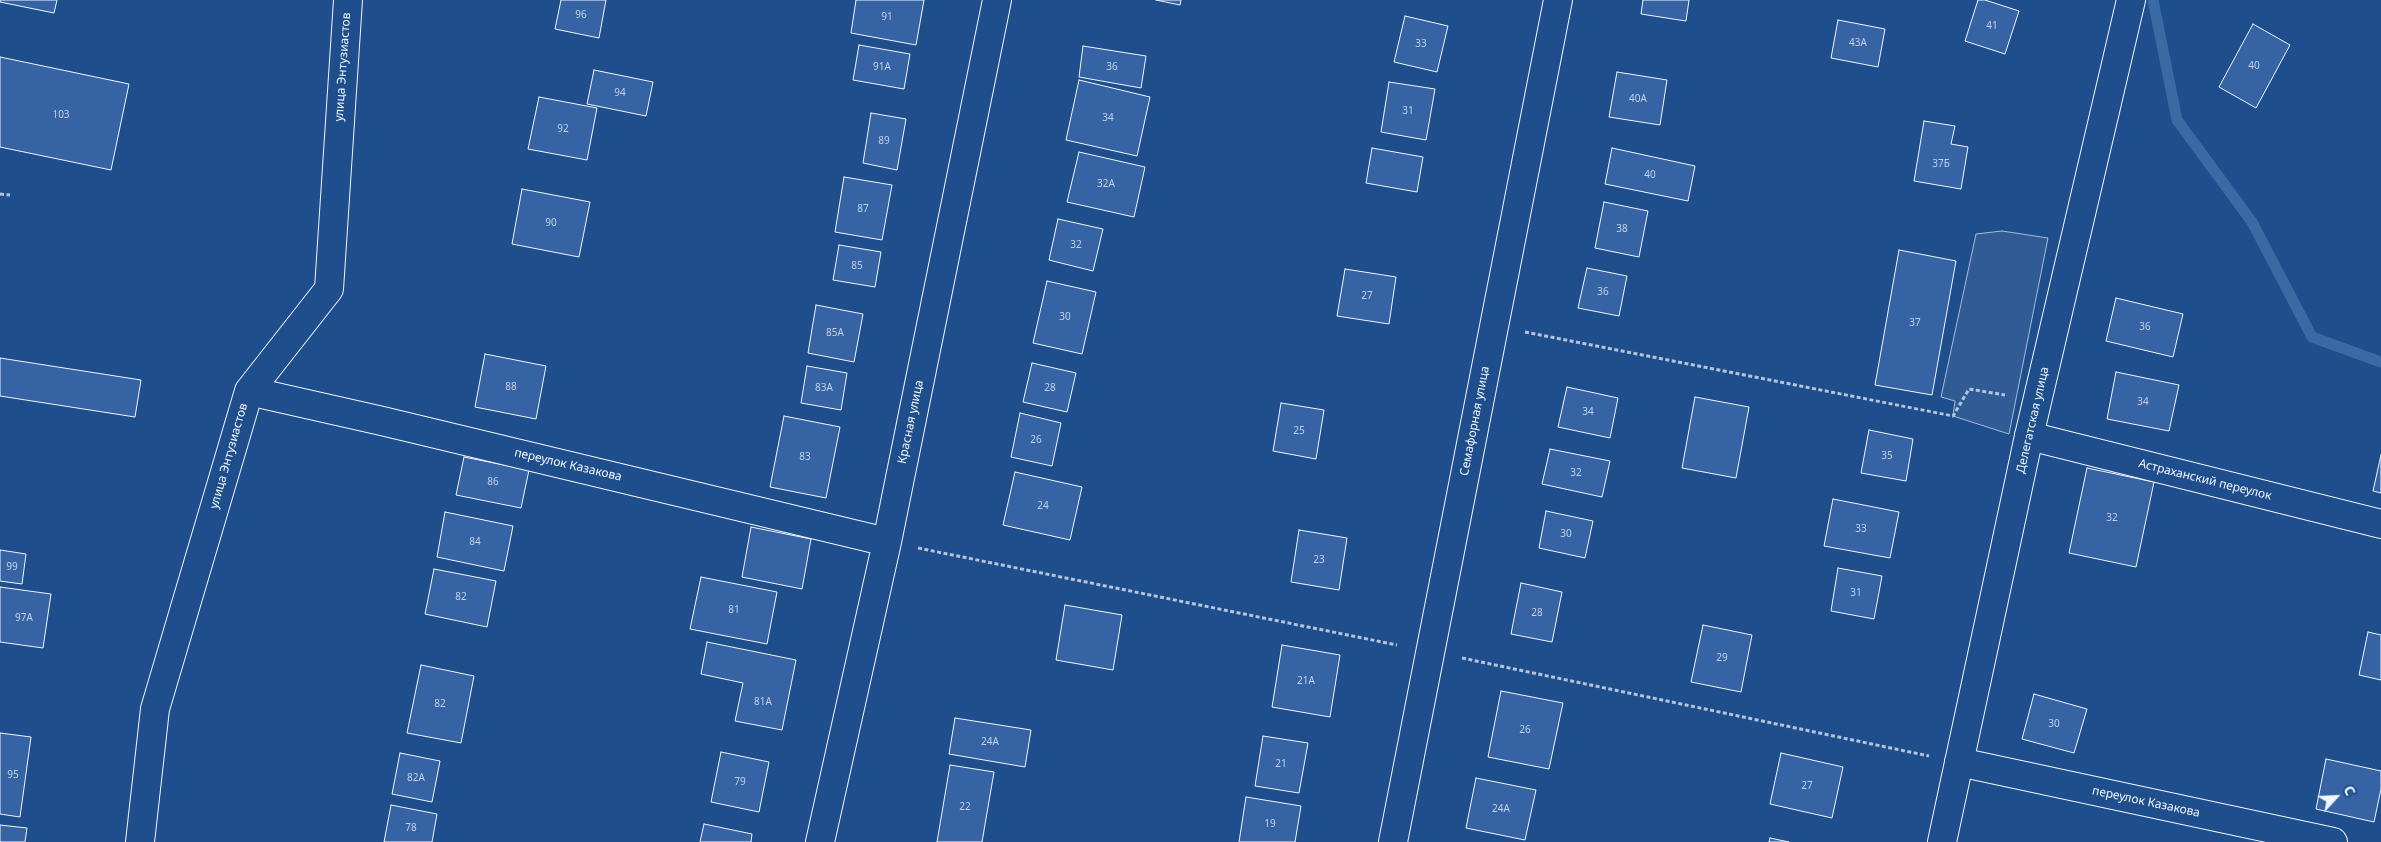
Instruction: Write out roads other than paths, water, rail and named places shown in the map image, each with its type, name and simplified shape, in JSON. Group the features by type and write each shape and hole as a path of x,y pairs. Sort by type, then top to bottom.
{"street":[{"name":"улица Энтузиастов","path":"140,842 155,709 249,392 329,289 348,0"},
{"name":"Красная улица","path":"820,842 887,542 997,0"},
{"name":"Семафорная улица","path":"1392,842 1558,0"},
{"name":"Делегатская улица","path":"1942,842 2029,436 2131,0"},
{"name":"переулок Казакова","path":"249,392 382,421 887,542"},
{"name":"Астраханский переулок","path":"2029,436 2381,524"},
{"name":"переулок Казакова","path":"1958,762 2333,842"}],"waterway":[{"path":"2153,0 2177,120 2252,222 2312,337 2381,362"}]}
